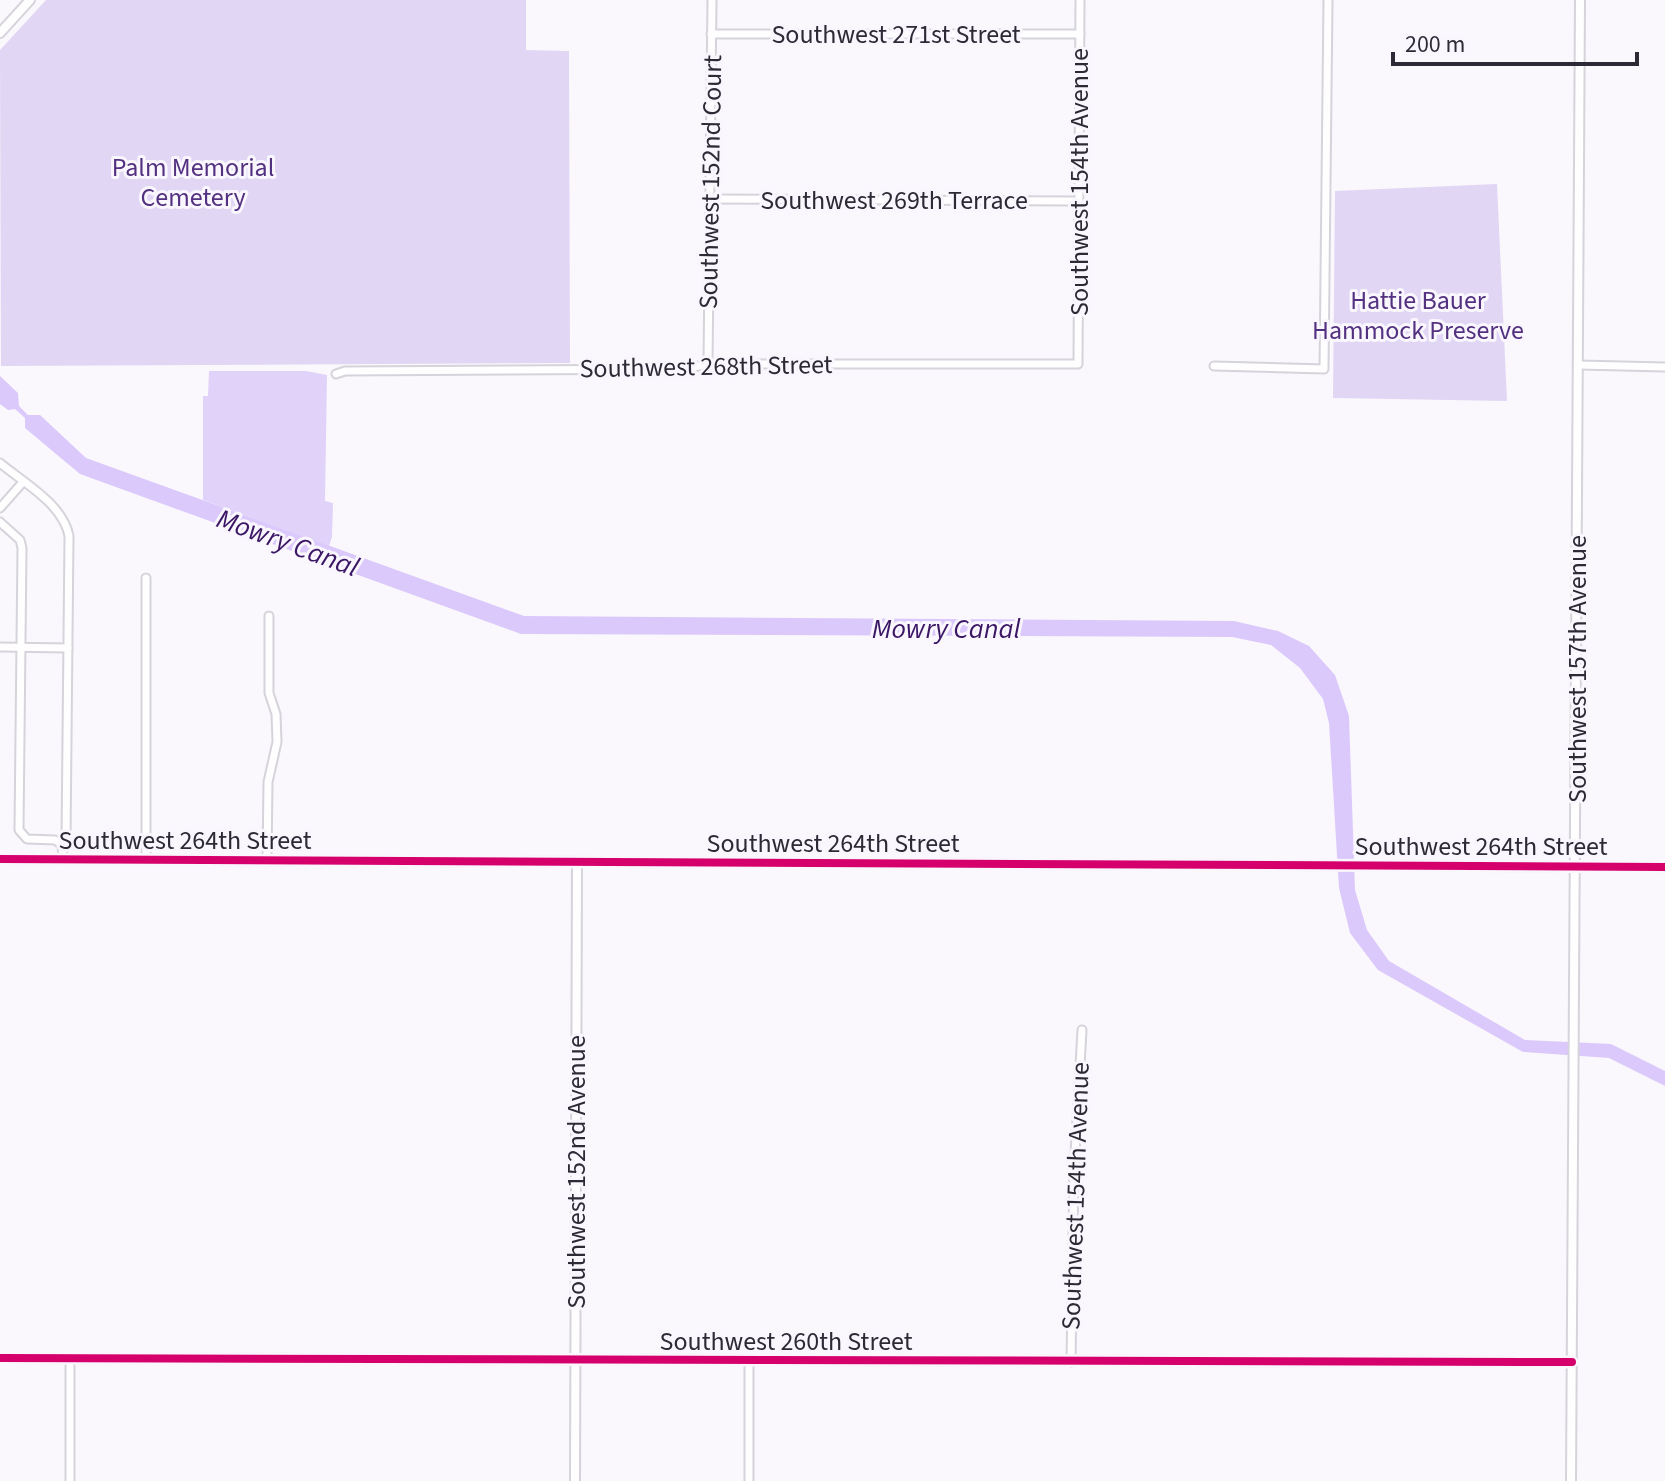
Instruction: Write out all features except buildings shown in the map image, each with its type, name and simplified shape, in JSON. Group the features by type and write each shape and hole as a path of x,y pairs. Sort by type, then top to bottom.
{"street":[{"path":"0,33 30,0"},
{"name":"Southwest 152nd Court","path":"708,364 712,0"},
{"name":"Southwest 154th Avenue","path":"1078,364 1080,0"},
{"path":"1214,366 1324,369 1328,0"},
{"name":"Southwest 157th Avenue","path":"1571,1481 1580,0"},
{"name":"Southwest 271st Street","path":"711,34 1080,34"},
{"name":"Southwest 269th Terrace","path":"710,199 1078,201"},
{"name":"Southwest 268th Street","path":"336,374 345,371 684,369 708,364 1078,364"},
{"path":"1579,365 1665,367"},
{"path":"0,463 58,511 67,527 66,841 62,845 63,860"},
{"path":"0,508 23,482"},
{"path":"0,522 17,537 22,548 19,830 27,839 55,840 62,845"},
{"path":"146,578 146,860"},
{"path":"267,860 268,782 277,742 276,714 269,693 269,616"},
{"path":"0,647 68,648"},
{"name":"Southwest 264th Street","path":"0,859 1665,867"},
{"name":"Southwest 152nd Avenue","path":"575,1481 577,862"},
{"name":"Southwest 154th Avenue","path":"1071,1362 1074,1171 1082,1030"},
{"name":"Southwest 260th Street","path":"0,1358 1572,1362"},
{"path":"70,1358 70,1481"},
{"path":"749,1360 749,1481"}],"green space":[{"name":"Palm Memorial Cemetery","path":"46,0 526,0 526,50 569,51 570,363 1,366 0,50"},
{"name":"Hattie Bauer Hammock Preserve","path":"1497,184 1507,401 1333,398 1335,191"}],"shaded area":[{"path":"209,371 306,371 327,375 325,501 333,503 329,546 203,500 203,396 208,396"}],"water":[{"name":"Mowry Canal","path":"0,376 18,393 19,406 28,415 40,415 86,458 524,616 1234,621 1278,631 1309,646 1335,675 1349,716 1355,890 1367,930 1389,961 1525,1040 1611,1044 1665,1071 1665,1086 1609,1058 1523,1052 1378,970 1350,933 1339,888 1329,723 1323,699 1300,668 1271,645 1232,637 521,634 80,474 25,428 25,418 15,409 8,410 0,404"}],"cycle path":[{"path":"0,859 1665,867"},
{"path":"0,1358 1572,1362"}]}
